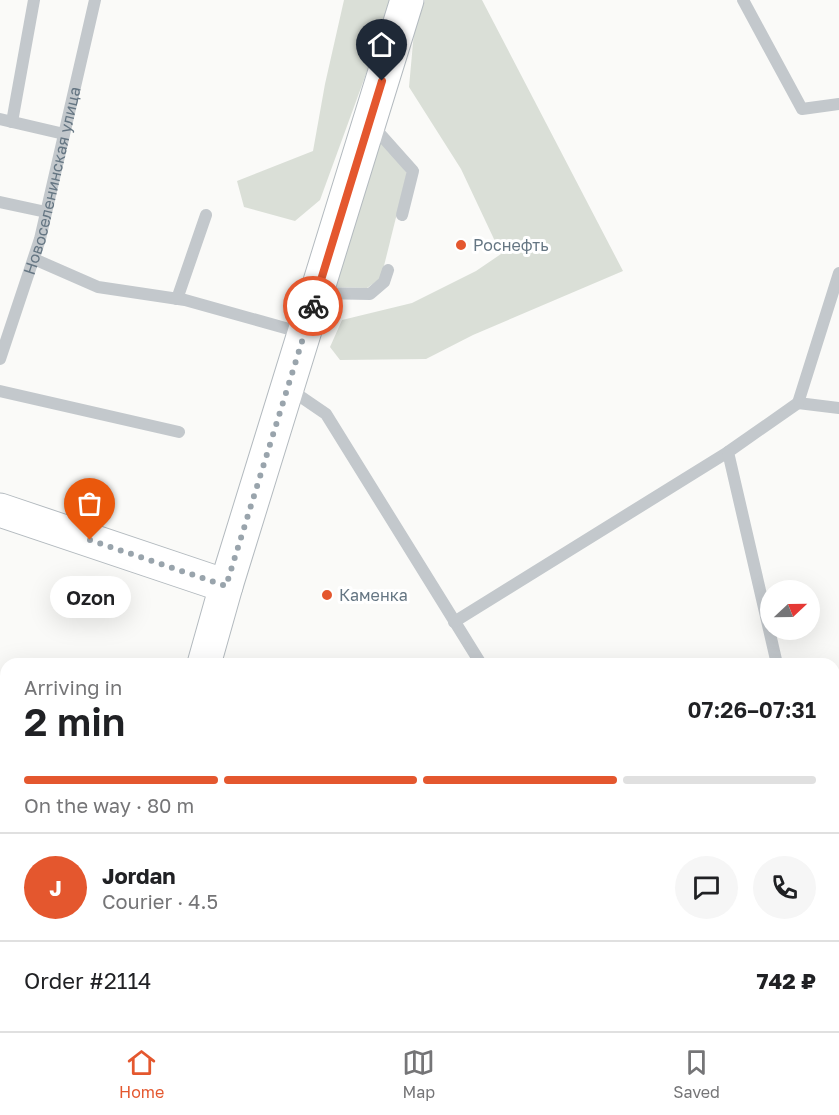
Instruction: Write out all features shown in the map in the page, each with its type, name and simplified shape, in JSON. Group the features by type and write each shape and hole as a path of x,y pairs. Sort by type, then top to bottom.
{"main road":[{"path":"206,658 407,0"},
{"path":"0,510 226,586"}],"lane":[{"path":"34,0 6,120 64,134"},
{"name":"Новоселенинская улица","path":"0,358 34,259 94,0"},
{"path":"743,0 802,109 839,104"},
{"path":"369,122 412,171 402,215"},
{"path":"0,202 46,212"},
{"path":"177,299 206,215"},
{"path":"34,259 98,287 177,299 304,333"},
{"path":"316,293 370,294 384,282 388,270"},
{"path":"454,622 728,452 798,403 839,273"},
{"path":"287,387 326,414 477,658"},
{"path":"0,391 179,432"},
{"path":"798,403 839,408"},
{"path":"728,452 776,658"}],"shaded area":[{"path":"344,0 393,0 320,200 295,221 244,207 237,181 313,151"},
{"path":"425,0 482,0 623,271 473,335 426,359 340,360 330,347 342,320 412,303 476,271 501,254 461,169 409,87 414,32"},
{"path":"373,132 407,173 381,278 367,288 325,287"}],"way so far":[{"path":"90,540 226,586 313,306"}],"place":[{"name":"Роснефть","path":"461,245"},
{"name":"Ozon","path":"90,540"},
{"name":"Каменка","path":"327,595"}],"route":[{"path":"313,306 382,81"}]}
